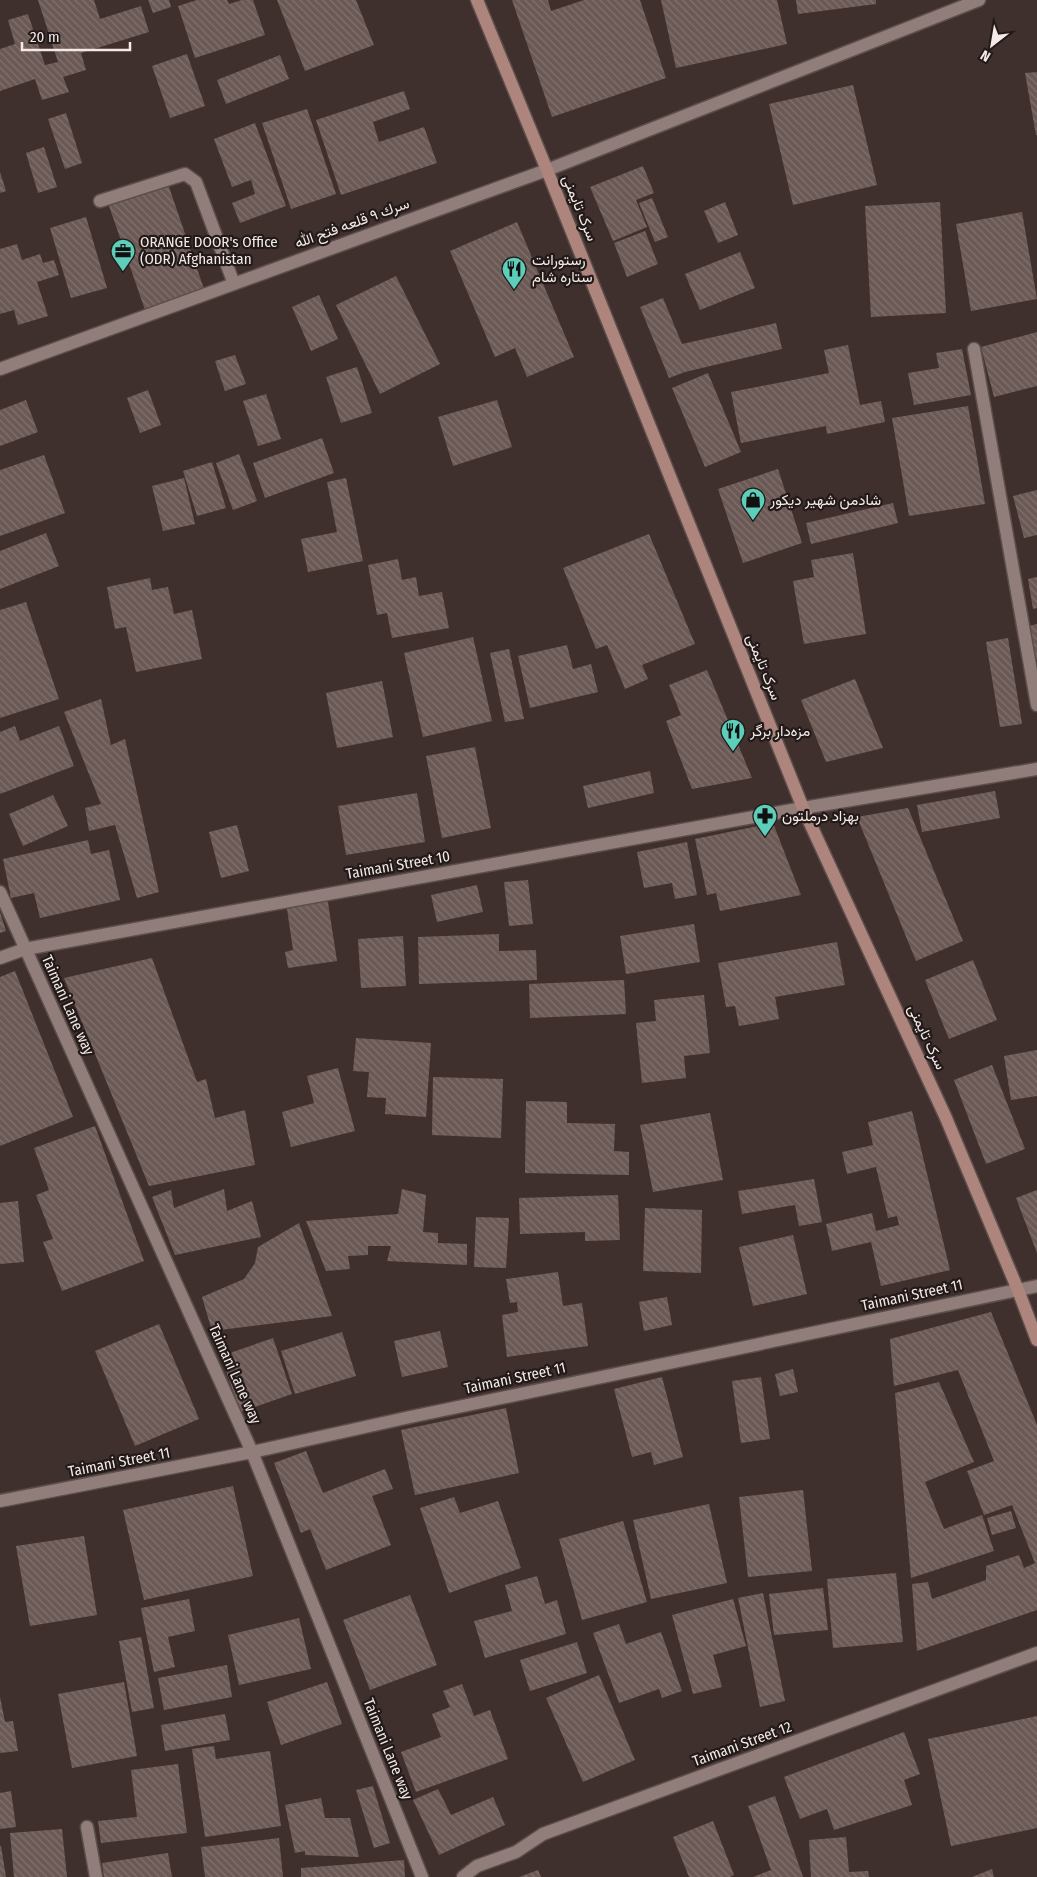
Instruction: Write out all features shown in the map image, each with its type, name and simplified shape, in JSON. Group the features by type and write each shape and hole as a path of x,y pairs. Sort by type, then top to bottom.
{"main road":[{"name":"سرک تایمنی","path":"477,0 803,808 946,1118 1037,1340"}],"street":[{"name":"سرك ٩ قلعه فتح الله","path":"0,369 547,170 979,0"},
{"path":"100,202 185,174 192,177 196,182 234,284"},
{"path":"974,349 1037,705"},
{"name":"Taimani Street 10","path":"0,958 25,949 803,808 1037,769"},
{"name":"Taimani Lane way","path":"0,892 252,1452 422,1877"},
{"name":"Taimani Street 11","path":"0,1501 252,1452 410,1417 1037,1286"},
{"name":"Taimani Street 12","path":"463,1877 477,1866 516,1852 543,1834 1037,1653"},
{"path":"87,1827 96,1877"}],"building":[{"path":"38,0 94,0 100,19 141,6 149,32 81,53 86,70 63,77 69,92 42,100 35,79 0,91 0,49 15,44 8,20 28,14 45,65 58,62"},
{"path":"148,0 169,0 171,7 153,13"},
{"path":"197,0 227,0 229,4 242,0 253,0 265,35 195,58 178,6"},
{"path":"277,0 356,0 374,45 305,71"},
{"path":"512,0 548,0 551,11 584,0 640,0 666,78 552,117"},
{"path":"661,0 777,0 787,44 676,68"},
{"path":"796,0 876,0 876,4 798,14"},
{"path":"187,54 205,106 170,118 152,66"},
{"path":"280,55 289,79 226,104 217,80"},
{"path":"1037,72 1037,135 1036,135 1025,73"},
{"path":"853,85 877,185 793,205 769,104"},
{"path":"404,91 410,109 373,122 379,142 424,127 437,163 341,195 316,120"},
{"path":"307,109 336,194 291,209 262,123"},
{"path":"66,113 82,163 65,169 48,119"},
{"path":"255,123 286,206 240,223 232,203 255,194 251,180 232,187 214,139"},
{"path":"44,147 57,187 38,193 26,153"},
{"path":"643,166 654,193 636,200 647,227 613,241 590,187"},
{"path":"0,172 6,191 0,193"},
{"path":"168,184 204,289 145,310 108,203"},
{"path":"652,198 668,237 655,242 639,203"},
{"path":"725,202 738,235 718,243 704,211"},
{"path":"940,202 946,313 871,317 865,206"},
{"path":"1022,212 1037,299 971,311 956,224"},
{"path":"86,217 107,288 71,298 50,228"},
{"path":"517,222 574,357 527,377 515,348 495,357 450,251"},
{"path":"645,231 658,264 627,277 614,243"},
{"path":"17,244 22,260 40,254 43,263 54,260 59,275 37,282 48,316 18,325 14,310 0,314 0,249"},
{"path":"740,252 755,288 700,310 685,274"},
{"path":"396,276 440,364 380,394 336,305"},
{"path":"319,295 338,339 311,351 292,307"},
{"path":"663,298 682,344 776,323 782,349 685,372 669,378 640,307"},
{"path":"1037,332 1037,386 994,397 981,347"},
{"path":"848,345 860,405 881,401 885,422 827,434 826,426 741,443 731,392 829,373 824,350"},
{"path":"962,349 971,395 914,405 908,373 939,368 936,353"},
{"path":"235,355 246,384 225,391 215,361"},
{"path":"357,367 372,413 341,423 326,377"},
{"path":"708,373 741,452 705,467 672,388"},
{"path":"148,390 161,425 140,433 127,398"},
{"path":"266,394 281,439 258,446 243,401"},
{"path":"26,400 38,432 0,446 0,410"},
{"path":"497,400 512,447 453,466 438,417"},
{"path":"968,406 985,504 909,516 892,418"},
{"path":"322,438 334,473 265,498 253,463"},
{"path":"239,454 257,501 233,510 216,463"},
{"path":"44,455 65,513 0,536 0,470"},
{"path":"212,462 226,508 197,516 183,471"},
{"path":"778,469 802,543 743,563 718,489"},
{"path":"184,478 195,524 163,531 152,486"},
{"path":"346,478 363,561 308,572 301,539 337,532 327,482"},
{"path":"1037,490 1037,535 1024,538 1013,496"},
{"path":"893,503 898,523 811,544 806,523"},
{"path":"46,533 59,566 0,589 0,551"},
{"path":"649,534 695,644 642,665 648,679 625,689 607,645 596,649 563,568"},
{"path":"853,553 866,634 804,644 793,581 814,577 811,560"},
{"path":"398,559 402,580 416,577 419,596 442,592 449,628 392,638 387,613 377,615 368,565"},
{"path":"1037,577 1037,608 1033,609 1028,579"},
{"path":"150,578 152,590 168,587 174,614 192,610 202,659 136,672 126,627 115,629 107,587"},
{"path":"26,602 59,699 0,718 0,610"},
{"path":"1037,624 1037,660 1036,660 1029,626"},
{"path":"473,637 492,721 423,737 404,653"},
{"path":"1008,638 1022,724 1000,727 986,642"},
{"path":"567,645 573,669 591,664 598,692 530,708 518,656"},
{"path":"509,649 524,719 505,722 490,653"},
{"path":"707,670 752,778 692,789 666,721 681,715 669,685"},
{"path":"855,679 883,748 826,762 801,700"},
{"path":"382,681 393,737 337,748 326,693"},
{"path":"101,699 111,745 125,739 159,892 137,898 115,825 89,831 85,808 101,804 64,712"},
{"path":"15,726 20,741 59,726 74,766 0,794 0,732"},
{"path":"475,747 491,828 442,838 426,756"},
{"path":"650,771 654,793 588,808 583,786"},
{"path":"995,791 1000,818 922,832 917,805"},
{"path":"417,793 425,842 346,855 338,806"},
{"path":"53,795 68,826 23,846 9,814"},
{"path":"908,808 963,941 916,961 857,817"},
{"path":"773,823 801,895 720,911 716,893 707,895 695,839"},
{"path":"237,825 249,871 221,878 209,832"},
{"path":"88,840 91,854 109,850 120,900 40,918 34,893 11,898 3,859"},
{"path":"687,842 697,895 675,899 672,883 644,888 637,852"},
{"path":"528,880 533,924 509,926 504,882"},
{"path":"477,885 483,912 437,922 431,895"},
{"path":"327,896 337,961 288,968 285,952 293,950 286,902"},
{"path":"0,912 6,931 0,933"},
{"path":"694,924 700,962 626,974 620,936"},
{"path":"499,934 499,951 536,950 537,980 419,984 418,937"},
{"path":"403,936 406,986 361,988 358,939"},
{"path":"837,942 845,985 775,997 779,1019 739,1026 735,1006 726,1007 718,963"},
{"path":"152,958 197,1082 206,1079 215,1118 245,1110 255,1165 149,1186 64,978"},
{"path":"973,960 997,1020 949,1039 925,980"},
{"path":"15,971 73,1117 0,1146 0,977"},
{"path":"624,980 626,1014 530,1018 529,984"},
{"path":"704,995 710,1053 684,1056 686,1078 642,1083 636,1023 656,1021 654,1000"},
{"path":"356,1038 431,1043 426,1117 385,1114 386,1098 367,1097 369,1072 353,1071"},
{"path":"1037,1050 1037,1096 1011,1100 1004,1056"},
{"path":"992,1065 1025,1149 986,1164 954,1080"},
{"path":"338,1068 355,1131 291,1147 282,1112 314,1103 307,1076"},
{"path":"433,1077 503,1079 501,1138 432,1135"},
{"path":"526,1101 567,1102 567,1123 615,1124 614,1151 629,1152 629,1175 525,1173"},
{"path":"912,1111 950,1270 881,1286 871,1242 832,1251 826,1224 872,1213 876,1231 899,1225 897,1216 888,1218 876,1167 847,1174 842,1152 873,1145 868,1122"},
{"path":"710,1113 723,1180 653,1192 640,1125"},
{"path":"95,1126 144,1261 62,1291 43,1242 53,1239 36,1195 49,1190 34,1148"},
{"path":"814,1179 822,1222 799,1226 795,1205 742,1214 738,1191"},
{"path":"224,1189 227,1211 252,1201 261,1237 175,1255 152,1197 171,1190 174,1208"},
{"path":"402,1189 426,1195 423,1232 438,1233 438,1243 467,1244 467,1265 387,1261 391,1246 368,1246 368,1255 348,1256 350,1269 326,1271 306,1221 398,1214"},
{"path":"1037,1190 1037,1253 1016,1198"},
{"path":"618,1195 620,1240 585,1241 585,1232 520,1234 519,1198"},
{"path":"18,1201 24,1262 0,1264 0,1203"},
{"path":"645,1208 702,1210 701,1273 643,1271"},
{"path":"476,1217 509,1218 506,1268 474,1267"},
{"path":"299,1223 332,1316 212,1331 202,1297 244,1279 255,1263 258,1247"},
{"path":"793,1235 807,1294 753,1306 739,1247"},
{"path":"558,1272 563,1306 582,1303 588,1346 507,1357 502,1315 518,1312 517,1302 510,1303 506,1279"},
{"path":"667,1297 672,1325 644,1331 639,1302"},
{"path":"991,1312 1037,1425 1037,1610 917,1651 912,1584 928,1582 932,1599 986,1580 986,1566 1019,1555 1024,1568 1035,1563 1012,1505 984,1515 967,1471 994,1461 958,1370 894,1386 890,1339"},
{"path":"159,1324 199,1419 135,1446 95,1351"},
{"path":"440,1331 448,1367 402,1377 394,1341"},
{"path":"342,1332 356,1376 295,1394 281,1351"},
{"path":"273,1338 292,1394 240,1412 221,1356"},
{"path":"793,1369 798,1392 780,1396 775,1374"},
{"path":"662,1377 683,1457 654,1465 651,1452 632,1457 614,1389"},
{"path":"761,1377 770,1439 741,1443 732,1381"},
{"path":"939,1382 974,1462 925,1482 944,1529 982,1515 994,1551 911,1578 895,1393"},
{"path":"506,1408 519,1473 415,1495 401,1430"},
{"path":"306,1451 323,1493 385,1469 393,1489 372,1496 391,1545 326,1570 310,1529 301,1533 274,1463"},
{"path":"233,1486 253,1576 144,1600 123,1510"},
{"path":"803,1490 812,1571 748,1577 739,1497"},
{"path":"454,1497 460,1513 498,1501 521,1568 449,1593 420,1508"},
{"path":"709,1504 727,1583 651,1599 633,1520"},
{"path":"1011,1511 1016,1528 992,1535 987,1518"},
{"path":"623,1521 647,1602 582,1620 559,1539"},
{"path":"84,1536 97,1615 30,1626 16,1546"},
{"path":"896,1573 903,1642 833,1648 827,1579"},
{"path":"537,1576 545,1604 557,1600 566,1634 485,1658 474,1621 512,1611 505,1585"},
{"path":"823,1588 828,1630 774,1635 769,1594"},
{"path":"763,1593 785,1701 760,1707 738,1598"},
{"path":"410,1595 437,1665 370,1690 343,1620"},
{"path":"189,1599 195,1631 168,1637 175,1667 154,1672 141,1608"},
{"path":"733,1599 746,1646 713,1655 722,1687 693,1694 672,1615"},
{"path":"299,1618 311,1669 239,1685 228,1635"},
{"path":"619,1624 626,1644 661,1632 682,1691 662,1698 659,1689 619,1703 593,1633"},
{"path":"141,1637 154,1708 132,1712 119,1641"},
{"path":"577,1642 587,1673 530,1691 520,1660"},
{"path":"227,1665 232,1697 164,1710 158,1678"},
{"path":"599,1675 635,1760 583,1782 546,1698"},
{"path":"124,1682 137,1756 72,1768 58,1694"},
{"path":"327,1682 342,1724 281,1745 267,1702"},
{"path":"462,1684 474,1716 490,1710 508,1759 416,1792 401,1752 441,1737 432,1714 450,1707 443,1691"},
{"path":"0,1697 5,1722 13,1721 18,1751 0,1753"},
{"path":"225,1714 230,1740 165,1751 161,1725"},
{"path":"1037,1716 1037,1828 951,1846 928,1739"},
{"path":"904,1732 920,1774 904,1780 912,1805 834,1830 827,1809 800,1819 784,1777"},
{"path":"214,1746 216,1759 270,1751 281,1826 205,1837 192,1749"},
{"path":"178,1764 187,1833 101,1843 98,1821 137,1817 131,1770"},
{"path":"373,1786 390,1843 374,1848 356,1790"},
{"path":"438,1789 451,1815 493,1797 505,1825 439,1855 413,1800"},
{"path":"11,1791 16,1827 0,1829 0,1793"},
{"path":"775,1796 803,1877 753,1877 771,1870 748,1806"},
{"path":"321,1798 325,1818 350,1818 359,1857 305,1855 305,1851 295,1853 285,1805"},
{"path":"713,1821 734,1875 730,1877 689,1877 673,1837"},
{"path":"62,1829 67,1877 14,1877 10,1833"},
{"path":"846,1837 849,1872 868,1871 869,1877 811,1877 809,1840"},
{"path":"279,1838 283,1877 205,1877 201,1847"},
{"path":"1,1846 6,1877 0,1877"},
{"path":"168,1853 172,1877 104,1877 102,1863"},
{"path":"404,1860 405,1877 301,1877 301,1868"},
{"path":"992,1869 994,1877 972,1877"},
{"path":"538,1870 541,1877 519,1877"}],"place":[{"name":"ORANGE DOOR's Office (ODR) Afghanistan","path":"123,272"},
{"name":"رستورانت ستاره شام","path":"514,290"},
{"name":"شادمن شهیر دیکور","path":"753,521"},
{"name":"مزه‌دار برگر","path":"733,752"},
{"name":"بهزاد درملتون","path":"765,837"}]}
